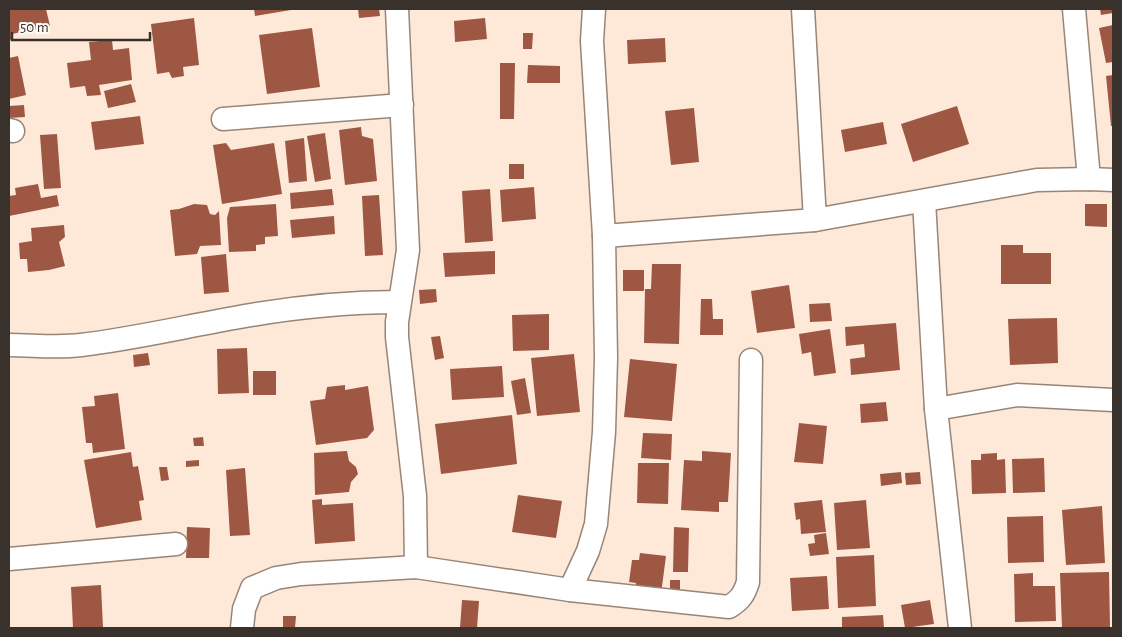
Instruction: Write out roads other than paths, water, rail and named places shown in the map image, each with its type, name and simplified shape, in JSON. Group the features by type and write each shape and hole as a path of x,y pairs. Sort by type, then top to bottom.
{"street":[{"path":"397,9 408,250 399,302 397,337 416,496 416,567"},
{"path":"570,590 588,551 596,524 604,432 606,367 604,236 594,98 592,41 594,9"},
{"path":"803,9 815,220"},
{"path":"1074,9 1089,179"},
{"path":"223,119 402,105"},
{"path":"604,236 815,220 1036,180 1113,180"},
{"path":"924,200 936,408 960,628"},
{"path":"9,345 79,346 235,318 325,305 399,302"},
{"path":"242,628 244,609 252,588 276,578 301,574 416,567 570,590 729,608 740,601 748,582 751,360"},
{"path":"936,408 1017,395 1113,400"},
{"path":"9,558 176,544"}]}
